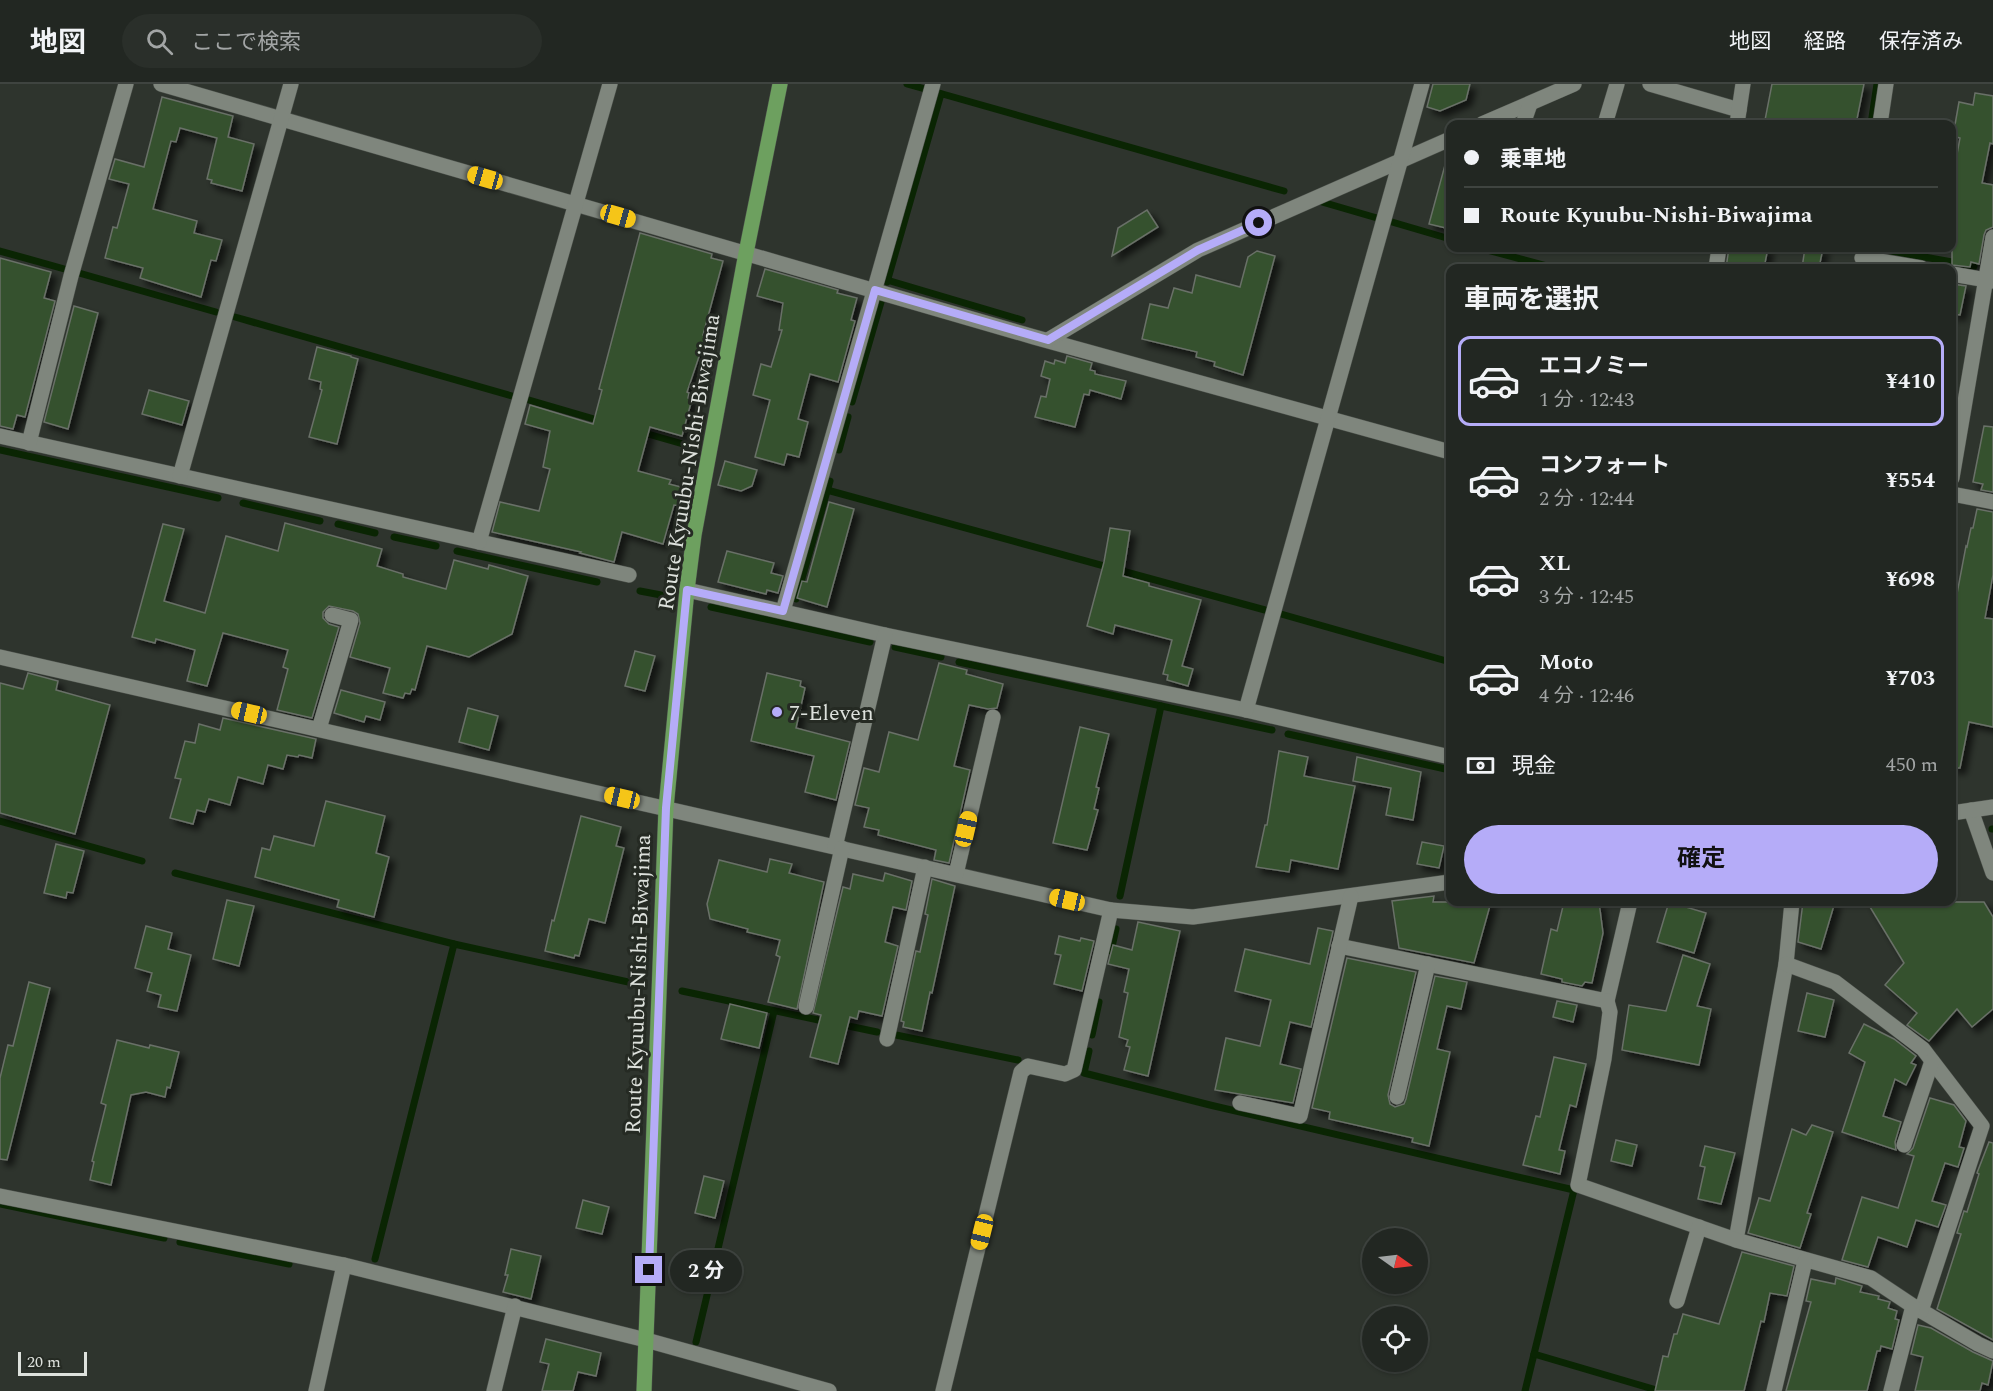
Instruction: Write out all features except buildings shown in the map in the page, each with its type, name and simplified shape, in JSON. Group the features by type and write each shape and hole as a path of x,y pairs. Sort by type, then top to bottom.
{"main road":[{"name":"Route Kyuubu-Nishi-Biwajima","path":"644,1391 666,808 687,590 694,536 746,253 780,84"}],"street":[{"path":"29,443 71,276 126,84"},
{"path":"161,84 1048,340 1446,451"},
{"path":"180,476 291,84"},
{"path":"479,542 610,84"},
{"path":"783,611 933,84"},
{"path":"1246,710 1422,84"},
{"path":"1492,120 1574,84"},
{"path":"1606,120 1617,84"},
{"path":"1650,84 1738,117 1743,84"},
{"path":"1881,120 1886,84"},
{"path":"1524,120 1530,104"},
{"path":"1048,340 1198,250 1446,141"},
{"path":"1956,457 1989,281 1993,237"},
{"path":"1862,258 1897,264"},
{"path":"1956,275 1989,281"},
{"path":"0,436 629,575"},
{"path":"1956,495 1993,502"},
{"path":"687,590 885,635 1246,710 1446,756"},
{"path":"319,729 351,620 332,615"},
{"path":"806,1007 838,847 885,635"},
{"path":"0,657 1111,910 1193,917 1446,883"},
{"path":"956,874 993,717"},
{"path":"1956,812 1993,807"},
{"path":"1971,810 1993,873"},
{"path":"887,1039 925,867"},
{"path":"1240,1103 1300,1116 1351,896"},
{"path":"1629,906 1607,1001 1610,1012 1604,1059 1578,1185 1736,1240 1871,1278 1917,1309 1993,1351"},
{"path":"1736,1240 1786,964 1792,906"},
{"path":"943,1391 1020,1072 1028,1066 1065,1074 1074,1070 1111,910"},
{"path":"1339,946 1607,1001"},
{"path":"1397,1097 1428,964"},
{"path":"1786,964 1835,982 1923,1048 1987,1130 1917,1309 1891,1391"},
{"path":"1904,1145 1932,1061"},
{"path":"0,1196 344,1265 646,1340 829,1391"},
{"path":"1677,1301 1700,1227"},
{"path":"1773,1391 1805,1261"},
{"path":"316,1391 344,1265"},
{"path":"494,1391 515,1306"}],"waterway":[{"path":"907,84 925,89"},
{"path":"1872,120 1877,84"},
{"path":"939,93 1284,191"},
{"path":"887,282 941,94"},
{"path":"1322,202 1377,218"},
{"path":"1392,222 1446,238"},
{"path":"0,251 68,270"},
{"path":"1495,252 1539,264"},
{"path":"1897,252 1974,266"},
{"path":"79,273 216,312"},
{"path":"887,280 1022,320"},
{"path":"852,402 881,302"},
{"path":"235,317 512,396"},
{"path":"529,400 601,421"},
{"path":"839,450 848,417"},
{"path":"641,432 690,446"},
{"path":"0,450 218,498"},
{"path":"796,599 830,481"},
{"path":"827,490 1265,610"},
{"path":"243,503 320,521"},
{"path":"338,524 375,533"},
{"path":"394,537 436,546"},
{"path":"457,551 597,582"},
{"path":"640,591 661,595"},
{"path":"711,607 870,642"},
{"path":"1281,614 1446,661"},
{"path":"895,647 941,657"},
{"path":"959,662 1272,730"},
{"path":"1120,896 1161,706"},
{"path":"1288,734 1446,769"},
{"path":"0,821 142,861"},
{"path":"175,873 454,944 642,985"},
{"path":"1111,951 1116,929"},
{"path":"375,1259 454,944"},
{"path":"682,991 828,1022"},
{"path":"1092,1035 1099,1002"},
{"path":"696,1342 774,1011"},
{"path":"839,1024 877,1032"},
{"path":"896,1035 1018,1060"},
{"path":"1089,1051 1084,1073 1210,1105 1574,1190 1525,1391"},
{"path":"0,1204 164,1238"},
{"path":"180,1242 289,1264"},
{"path":"1534,1354 1660,1391"}],"place":[{"name":"7-Eleven","path":"777,712"}],"route":[{"path":"649,1270 666,808 687,590 783,611 875,290 1048,340 1198,250 1259,223"}]}
